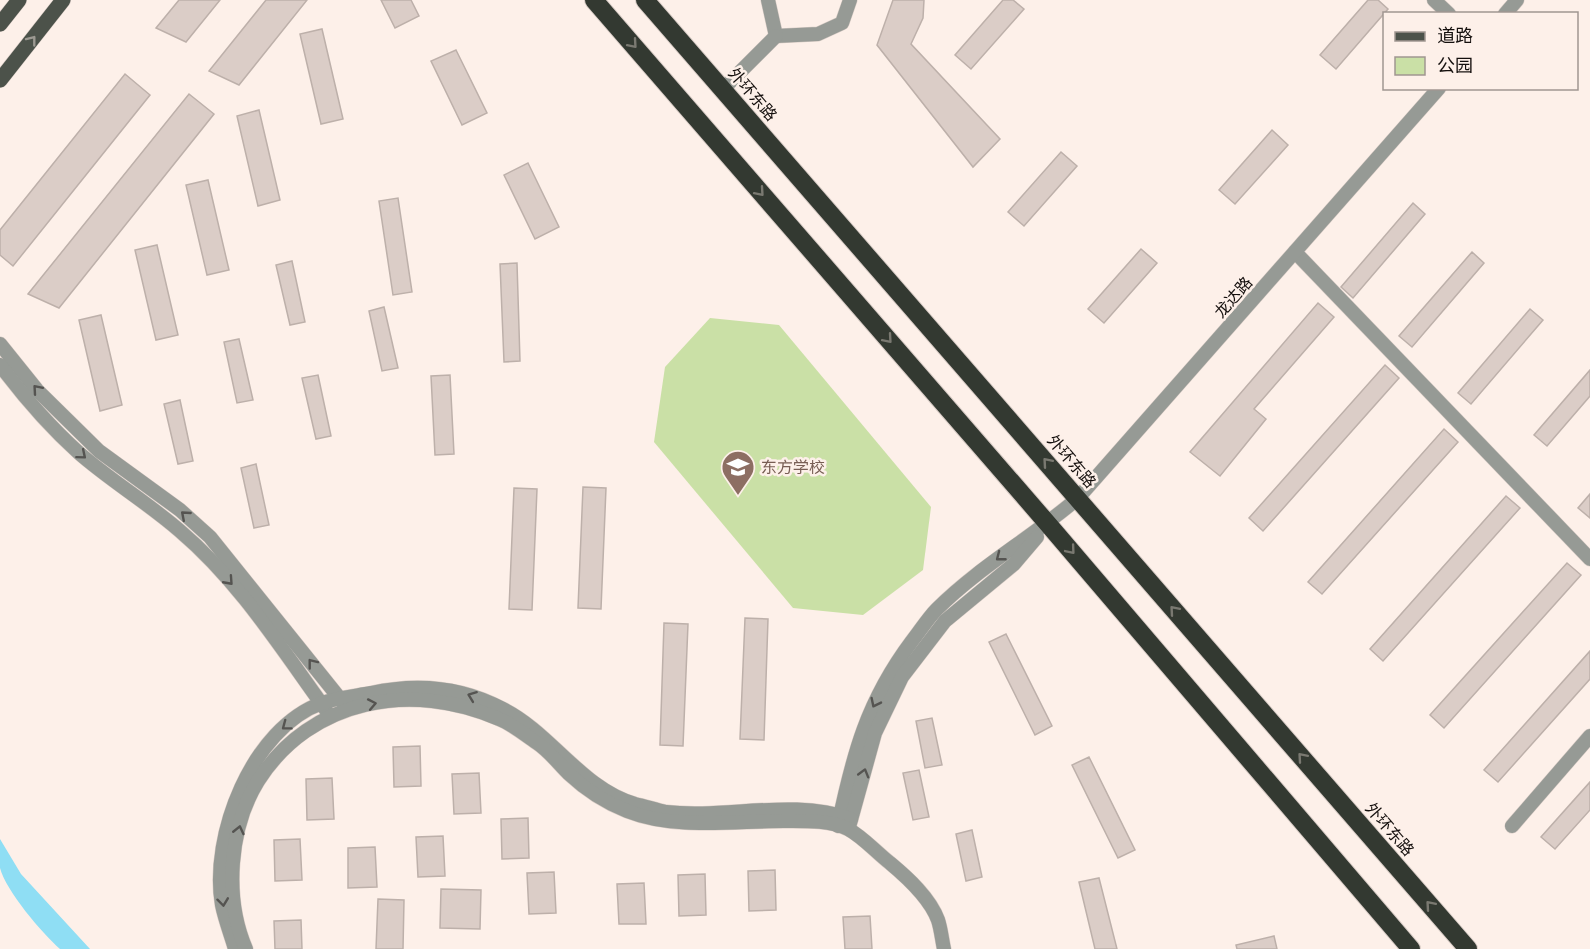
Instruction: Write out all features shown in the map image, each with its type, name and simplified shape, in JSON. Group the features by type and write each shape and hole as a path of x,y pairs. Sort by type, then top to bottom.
{"highway":[{"path":"594,0 1048,524 1411,949"},
{"name":"外环东路","path":"645,0 1468,949"}],"main road":[{"path":"0,24 19,0"},
{"path":"0,80 63,0"}],"street":[{"path":"768,0 776,36"},
{"path":"723,89 776,36 818,34 842,23 850,0"},
{"path":"1434,0 1447,12"},
{"path":"1507,12 1517,0"},
{"name":"龙达路","path":"844,823 862,730 890,671 936,609 1002,554 1048,524 1078,498 1437,90"},
{"path":"1295,252 1590,559"},
{"path":"0,344 37,390 99,451 180,510 210,537 344,704"},
{"path":"0,365 36,412 80,454 180,531 204,554 244,597 330,716"},
{"path":"235,949 222,904 221,856 230,815 260,753 280,730 321,703 344,704 423,698 459,705 490,716 540,745 596,797 628,812 663,821 844,823 911,880 938,918 944,949"},
{"path":"246,949 234,894 233,855 241,819 255,786 272,760 292,739 330,716 344,704"},
{"path":"1512,826 1590,736"}],"green space":[{"path":"710,318 779,325 931,507 923,570 863,615 793,608 654,442 665,367"}],"water":[{"path":"0,839 21,874 90,949 60,949 17,900 0,868"}],"building":[{"path":"179,0 220,0 186,42 156,28"},
{"path":"266,0 307,0 239,85 209,71"},
{"path":"381,0 411,0 419,16 395,28"},
{"path":"893,0 924,0 923,18 911,44 1000,139 973,167 877,45"},
{"path":"1003,0 1013,0 1024,9 971,69 955,55"},
{"path":"1368,0 1378,0 1388,9 1383,12 1336,69 1320,55"},
{"path":"322,29 343,119 321,124 300,34"},
{"path":"456,50 487,113 462,125 431,61"},
{"path":"125,74 150,95 13,266 0,255 0,230"},
{"path":"189,94 214,114 59,308 28,294"},
{"path":"259,110 280,200 258,206 237,116"},
{"path":"1272,130 1288,145 1235,204 1219,190"},
{"path":"1061,152 1077,166 1024,226 1008,212"},
{"path":"528,163 559,227 535,239 504,175"},
{"path":"208,180 229,270 207,275 186,185"},
{"path":"398,198 412,292 393,295 379,201"},
{"path":"1413,203 1425,214 1353,298 1341,287"},
{"path":"157,245 178,335 156,340 135,250"},
{"path":"1141,249 1157,263 1104,323 1088,309"},
{"path":"1472,252 1484,263 1412,347 1399,336"},
{"path":"292,261 305,322 290,325 276,265"},
{"path":"517,263 520,361 504,362 500,264"},
{"path":"1318,303 1334,317 1254,409 1266,419 1220,476 1190,452"},
{"path":"384,307 398,368 382,371 369,311"},
{"path":"1530,309 1543,320 1471,404 1458,393"},
{"path":"101,315 122,405 100,411 79,320"},
{"path":"239,339 253,400 237,403 224,342"},
{"path":"1385,365 1399,378 1263,531 1249,518"},
{"path":"1590,370 1590,396 1547,446 1534,435"},
{"path":"318,375 331,436 316,439 302,378"},
{"path":"450,375 454,454 435,455 431,376"},
{"path":"180,400 193,461 178,464 164,404"},
{"path":"1444,429 1458,442 1322,594 1308,582"},
{"path":"256,464 269,525 254,528 241,468"},
{"path":"583,487 606,488 601,609 578,608"},
{"path":"514,488 537,489 532,610 509,609"},
{"path":"1590,494 1590,518 1578,508"},
{"path":"1506,496 1520,508 1383,661 1370,649"},
{"path":"1567,563 1581,575 1444,728 1430,715"},
{"path":"745,618 768,619 764,740 740,739"},
{"path":"664,623 688,624 683,746 660,745"},
{"path":"1006,634 1052,726 1035,735 989,642"},
{"path":"1590,651 1590,679 1498,782 1484,770"},
{"path":"932,718 942,765 925,768 916,721"},
{"path":"420,746 421,786 394,787 393,747"},
{"path":"1089,757 1135,850 1118,858 1072,765"},
{"path":"919,770 929,817 913,820 903,773"},
{"path":"479,773 481,813 454,814 452,774"},
{"path":"332,778 334,819 307,820 306,779"},
{"path":"1590,782 1590,810 1555,849 1541,837"},
{"path":"528,818 529,858 502,859 501,819"},
{"path":"972,830 982,877 966,881 956,834"},
{"path":"443,836 445,876 418,877 416,837"},
{"path":"300,839 302,880 275,881 274,840"},
{"path":"375,847 377,887 348,888 348,848"},
{"path":"775,870 776,910 749,911 748,871"},
{"path":"554,872 556,913 529,914 527,873"},
{"path":"705,874 706,915 679,916 678,875"},
{"path":"1099,878 1117,949 1095,949 1079,882"},
{"path":"644,883 646,924 619,924 617,884"},
{"path":"441,889 481,890 480,929 440,928"},
{"path":"378,899 404,900 403,949 376,949"},
{"path":"870,916 872,949 845,949 843,917"},
{"path":"301,920 302,949 275,949 274,921"},
{"path":"1274,936 1277,949 1237,949 1236,945"}],"place":[{"name":"东方学校","path":"738,496"}]}
